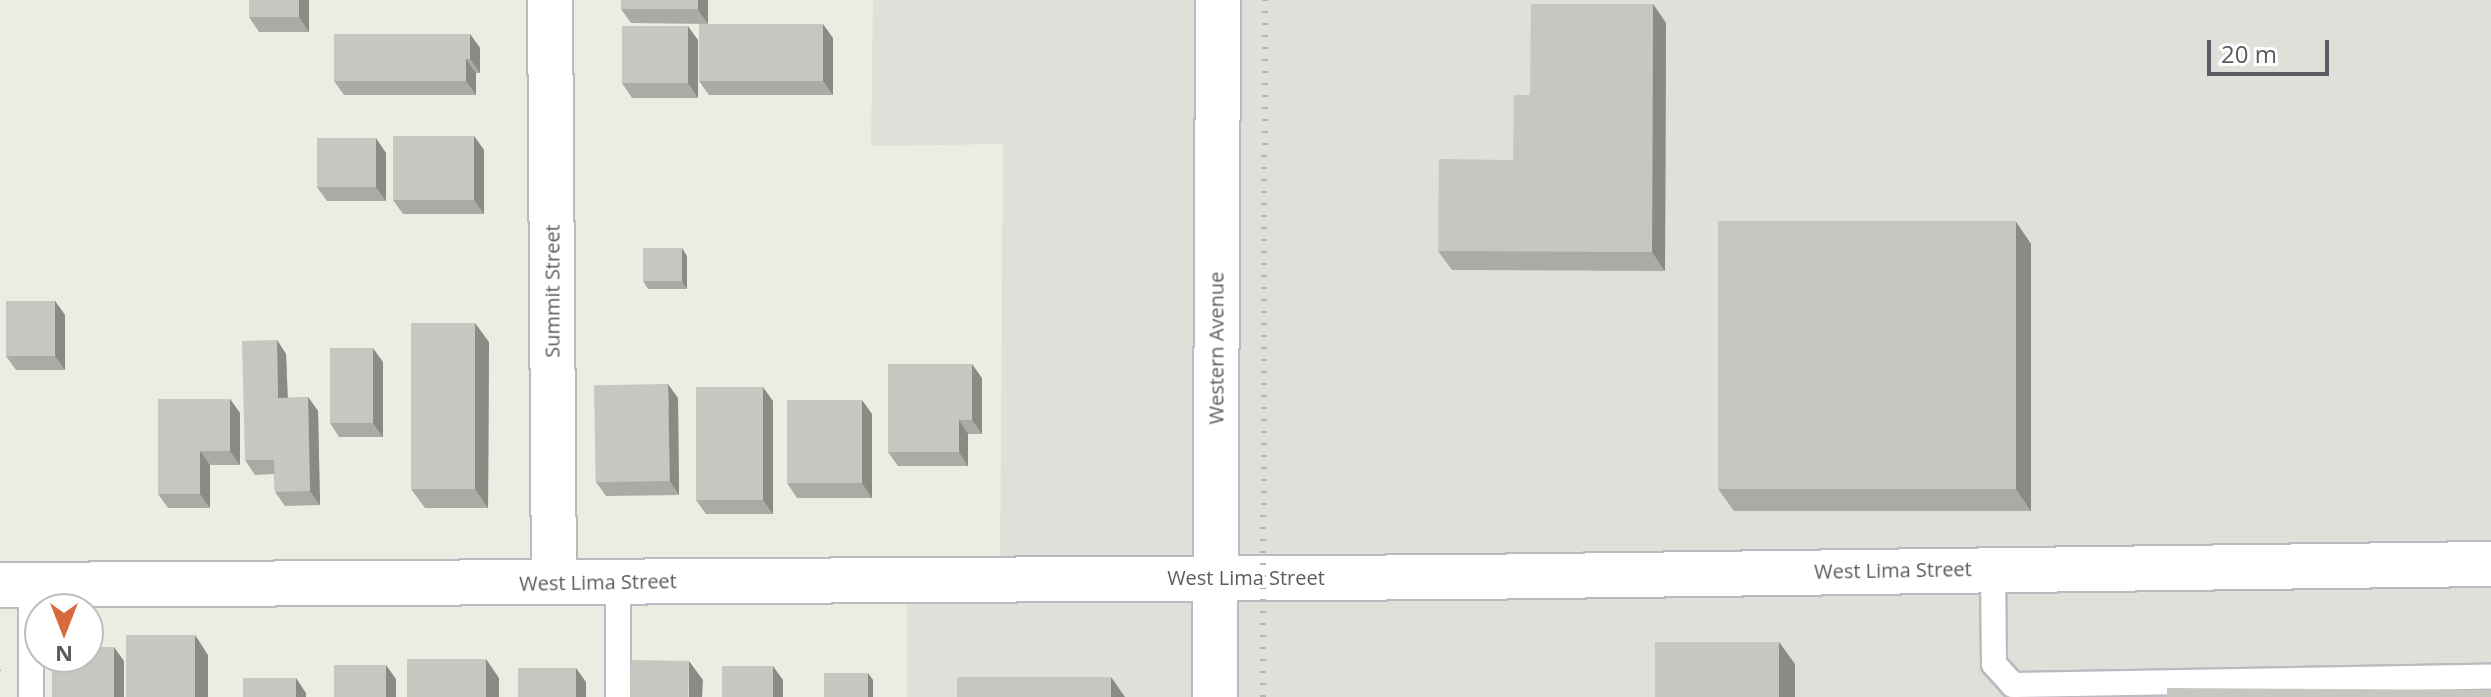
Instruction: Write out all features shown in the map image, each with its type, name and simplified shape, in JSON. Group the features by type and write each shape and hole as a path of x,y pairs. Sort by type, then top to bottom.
{"street":[{"name":"Summit Street","path":"550,0 554,582"},
{"name":"Western Avenue","path":"1215,697 1218,0"},
{"name":"West Lima Street","path":"16,585 2491,564"}],"lane":[{"path":"1993,569 1994,664 2013,691 2491,677"},
{"path":"618,581 618,697"},
{"path":"16,585 31,697"}],"shaded area":[{"path":"873,0 2491,0 2491,697 907,697 907,579 1000,578 1003,144 871,146"}],"building":[{"path":"249,0 299,0 299,17 249,17"},
{"path":"621,0 698,0 698,9 621,9"},
{"path":"1531,4 1653,4 1652,252 1438,251 1439,159 1513,160 1514,95 1530,95"},
{"path":"699,24 823,24 823,81 699,81"},
{"path":"622,26 688,26 688,83 622,83"},
{"path":"334,34 470,34 466,81 334,81"},
{"path":"393,136 474,136 474,200 393,200"},
{"path":"317,138 376,138 376,187 317,187"},
{"path":"1718,221 2016,221 2016,489 1718,489"},
{"path":"643,248 682,248 682,281 643,281"},
{"path":"6,301 55,301 55,356 6,356"},
{"path":"411,323 475,323 475,489 411,489"},
{"path":"277,340 278,398 308,397 310,491 275,492 274,460 245,460 242,341"},
{"path":"330,348 373,348 373,423 330,423"},
{"path":"888,364 972,364 972,420 959,420 959,452 888,452"},
{"path":"668,384 670,481 596,482 594,385"},
{"path":"696,387 763,387 763,500 696,500"},
{"path":"158,399 230,399 230,451 200,451 200,494 158,494"},
{"path":"787,400 862,400 862,483 787,483"},
{"path":"126,635 195,635 195,697 126,697"},
{"path":"1655,642 1779,642 1779,697 1655,697"},
{"path":"104,647 114,647 114,697 52,697 52,673 104,673"},
{"path":"407,659 486,659 486,697 407,697"},
{"path":"631,660 689,661 688,697 630,697"},
{"path":"334,665 386,665 386,697 334,697"},
{"path":"722,666 773,666 773,697 722,697"},
{"path":"518,668 576,668 576,697 518,697"},
{"path":"824,673 868,673 868,697 824,697"},
{"path":"957,677 1111,677 1111,697 957,697"},
{"path":"243,678 296,678 296,697 243,697"},
{"path":"2167,688 2491,690 2491,697 2167,697"}],"railway":[{"path":"1263,697 1265,0"}]}
